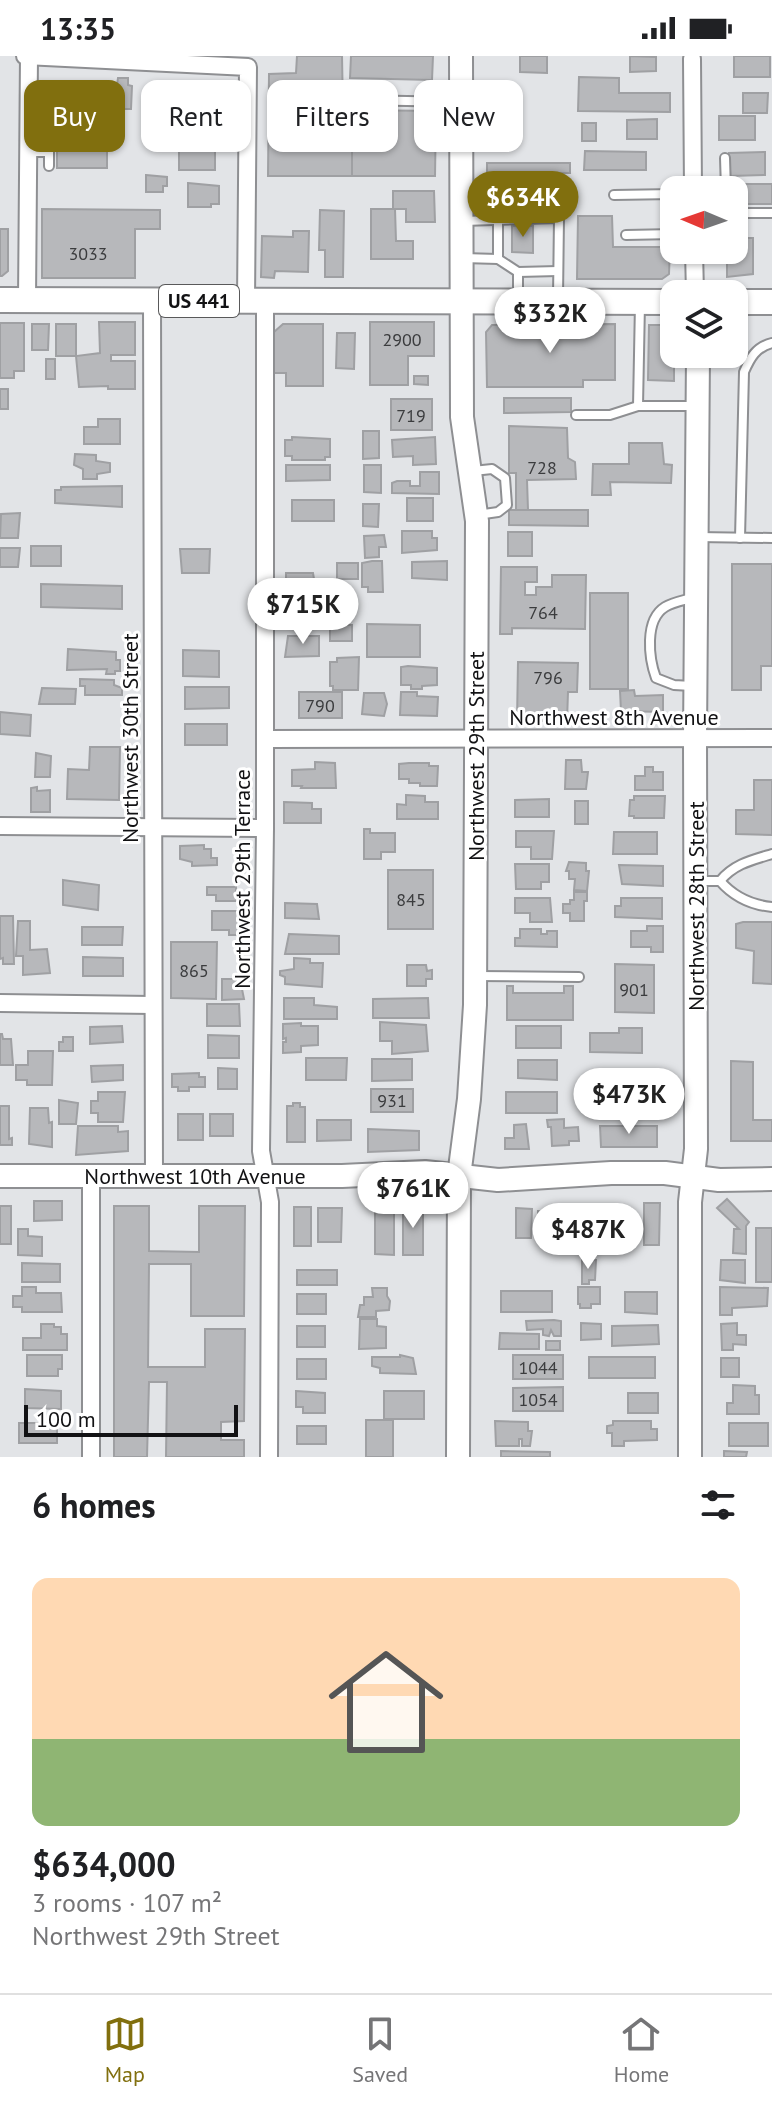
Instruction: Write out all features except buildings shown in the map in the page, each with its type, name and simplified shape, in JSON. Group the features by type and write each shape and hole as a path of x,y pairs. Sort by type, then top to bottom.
{"main road":[{"name":"US 441","path":"0,300 660,302"},
{"path":"748,302 772,302"}],"street":[{"path":"27,80 27,56 248,67 255,301"},
{"name":"Northwest 29th Street","path":"461,56 461,80"},
{"path":"692,59 693,176"},
{"path":"27,300 28,152"},
{"name":"Northwest 29th Street","path":"458,1457 459,1176 472,1062 476,739 476,515 462,417 461,152"},
{"name":"Northwest 30th Street","path":"152,300 154,1176"},
{"name":"Northwest 29th Terrace","path":"255,301 265,739 261,1151 270,1202 269,1457"},
{"name":"Northwest 28th Street","path":"690,1457 690,1202 696,1149 698,368"},
{"name":"Northwest 8th Avenue","path":"265,739 772,738"},
{"path":"0,826 265,828"},
{"path":"0,1003 152,1005"},
{"name":"Northwest 10th Avenue","path":"0,1176 265,1176 414,1172 498,1180 611,1173 665,1173 719,1180 772,1179"},
{"path":"91,1176 91,1457"}],"lane":[{"path":"49,152 49,166"},
{"path":"725,158 726,176"},
{"path":"461,197 552,194"},
{"path":"614,195 660,194"},
{"path":"748,213 772,213"},
{"path":"462,221 559,218 558,302"},
{"path":"498,220 498,259"},
{"path":"626,235 660,234"},
{"path":"461,258 498,259 518,272 558,271"},
{"path":"518,272 518,302"},
{"path":"638,406 640,302"},
{"path":"740,538 744,372 750,357 764,345 772,343"},
{"path":"576,415 610,415 638,406 697,406"},
{"path":"470,471 492,469 505,478 507,505 498,512 476,515"},
{"path":"696,537 772,538"},
{"path":"695,686 674,685 656,678 651,665 650,639 653,622 661,609 696,597"},
{"path":"696,881 720,881 746,861 772,854"},
{"path":"720,881 745,901 772,907"},
{"path":"475,976 579,977"}]}
